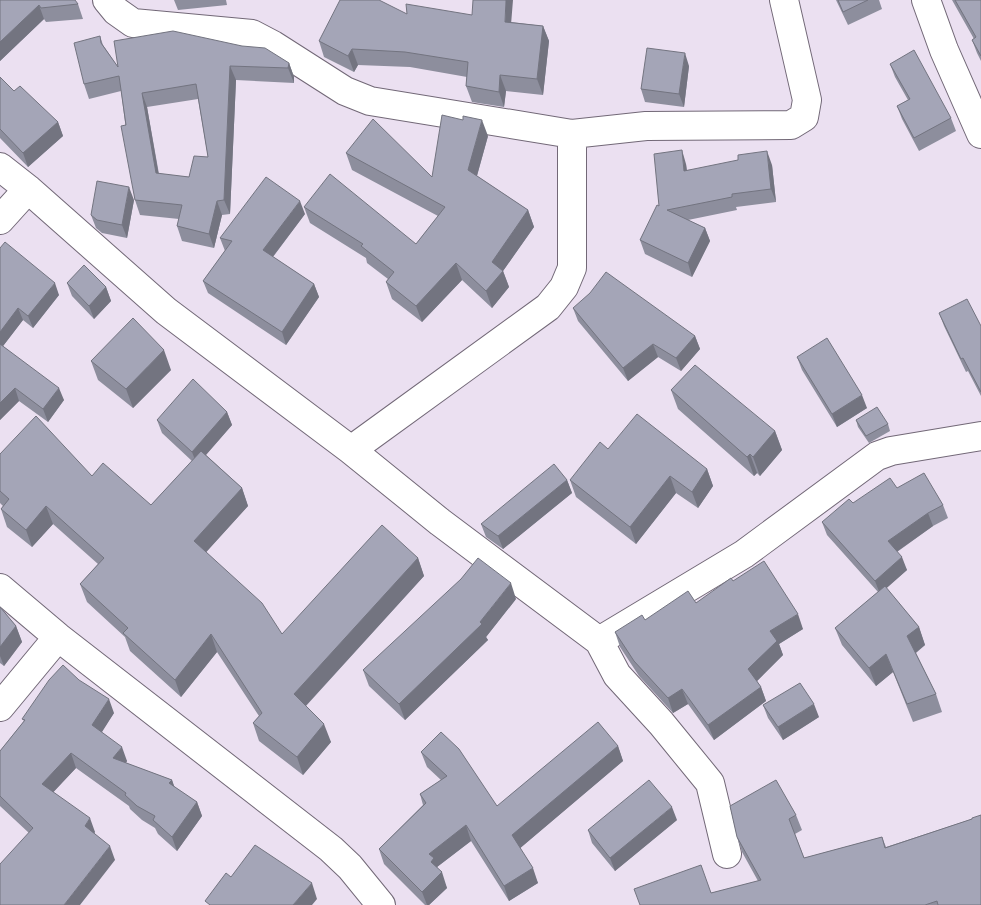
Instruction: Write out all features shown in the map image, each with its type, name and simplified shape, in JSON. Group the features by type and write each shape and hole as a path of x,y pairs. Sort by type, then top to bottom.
{"street":[{"path":"107,0 116,11 133,23 252,34 273,45 345,91 370,101 572,134 646,126 791,125 804,117 808,100 784,0"},
{"path":"926,0 944,50 981,134"},
{"path":"351,450 548,307 564,287 572,268 572,134"},
{"path":"0,167 28,189 166,311 351,450 440,522 598,641 617,675 661,723 710,783 727,854"},
{"path":"0,220 28,189"},
{"path":"598,641 744,554 877,456 891,451 981,436"},
{"path":"0,588 58,637 331,849 350,867 381,905"},
{"path":"0,707 58,637"}],"building":[{"path":"0,0 75,0 78,4 41,8 39,5 0,42"},
{"path":"340,0 379,0 407,14 406,4 472,15 473,0 506,0 505,22 543,26 537,79 500,75 499,92 466,86 468,62 405,52 352,49 348,56 319,41"},
{"path":"838,0 868,0 843,12"},
{"path":"955,0 981,0 981,56 972,40 976,37"},
{"path":"173,31 242,46 265,48 289,63 288,68 230,66 224,200 217,201 209,234 177,226 182,205 135,200 121,126 126,125 119,76 84,84 74,43 100,36 101,43 118,67 114,41","holes":["196,84 208,157 194,156 189,177 156,173 142,93"]},
{"path":"647,48 685,53 679,94 641,89"},
{"path":"914,50 951,118 914,138 897,106 910,99 890,64"},
{"path":"0,77 14,91 20,86 58,122 23,153 0,129"},
{"path":"442,115 463,120 463,116 482,120 468,170 528,210 492,262 503,271 486,291 456,263 416,306 386,282 394,272 361,246 363,244 304,207 330,174 416,244 445,207 346,153 373,119 432,177"},
{"path":"682,150 684,171 738,160 738,155 767,151 771,189 732,194 732,197 667,210 705,228 688,263 640,240 657,205 659,206 654,154"},
{"path":"266,177 300,201 263,250 314,284 282,332 203,281 232,241 220,238"},
{"path":"97,181 129,187 122,225 97,220 91,215"},
{"path":"5,242 55,283 28,316 18,308 0,332 0,248"},
{"path":"84,265 106,287 89,306 67,283"},
{"path":"606,272 695,336 676,358 653,344 623,368 573,308 590,293"},
{"path":"967,299 981,326 981,392 963,358 961,359 939,313"},
{"path":"133,318 164,350 126,389 91,361"},
{"path":"827,338 862,395 832,414 797,357"},
{"path":"0,344 59,388 43,409 15,388 0,403"},
{"path":"695,365 775,431 753,457 750,454 747,457 671,390"},
{"path":"193,379 227,412 192,452 157,420"},
{"path":"877,407 888,424 866,436 856,420"},
{"path":"637,414 707,469 692,492 670,476 630,527 570,480 600,442 608,449"},
{"path":"36,416 92,476 103,463 151,505 201,451 242,488 194,541 262,603 282,634 382,525 418,558 294,694 324,724 297,757 253,723 262,713 211,634 175,680 123,633 128,628 80,584 104,558 46,506 26,530 1,509 9,499 0,491 0,454"},
{"path":"554,464 567,480 498,536 481,524"},
{"path":"924,473 943,505 928,513 888,541 902,557 875,581 822,522 849,499 853,503 890,478 897,488"},
{"path":"478,558 511,583 480,622 482,624 399,704 363,670 461,579"},
{"path":"764,561 798,614 770,631 777,641 748,669 761,687 708,725 682,689 668,698 634,661 615,632 642,615 645,620 688,591 696,603 731,578 733,581"},
{"path":"885,586 919,627 907,636 936,694 907,704 886,654 869,668 835,628"},
{"path":"0,607 16,626 0,647"},
{"path":"63,665 79,680 109,699 92,725 122,747 113,758 172,780 169,783 197,802 172,837 153,820 155,816 137,806 125,795 126,793 71,753 42,784 90,818 85,826 110,846 64,905 0,905 0,864 33,828 0,796 0,751 25,720 22,719 49,680"},
{"path":"800,683 814,704 778,727 763,705"},
{"path":"598,722 618,746 512,835 533,868 504,886 466,825 429,854 434,858 431,862 442,872 422,892 379,849 426,803 420,794 447,776 421,752 441,732 459,749 497,806"},
{"path":"649,780 672,807 610,858 588,830"},
{"path":"776,780 796,815 789,819 804,858 882,837 885,848 981,815 981,905 938,905 937,901 925,905 640,905 634,889 701,865 711,893 761,880 737,837 730,806"},
{"path":"255,845 312,883 293,905 210,905 205,901 226,873 231,877"}]}
